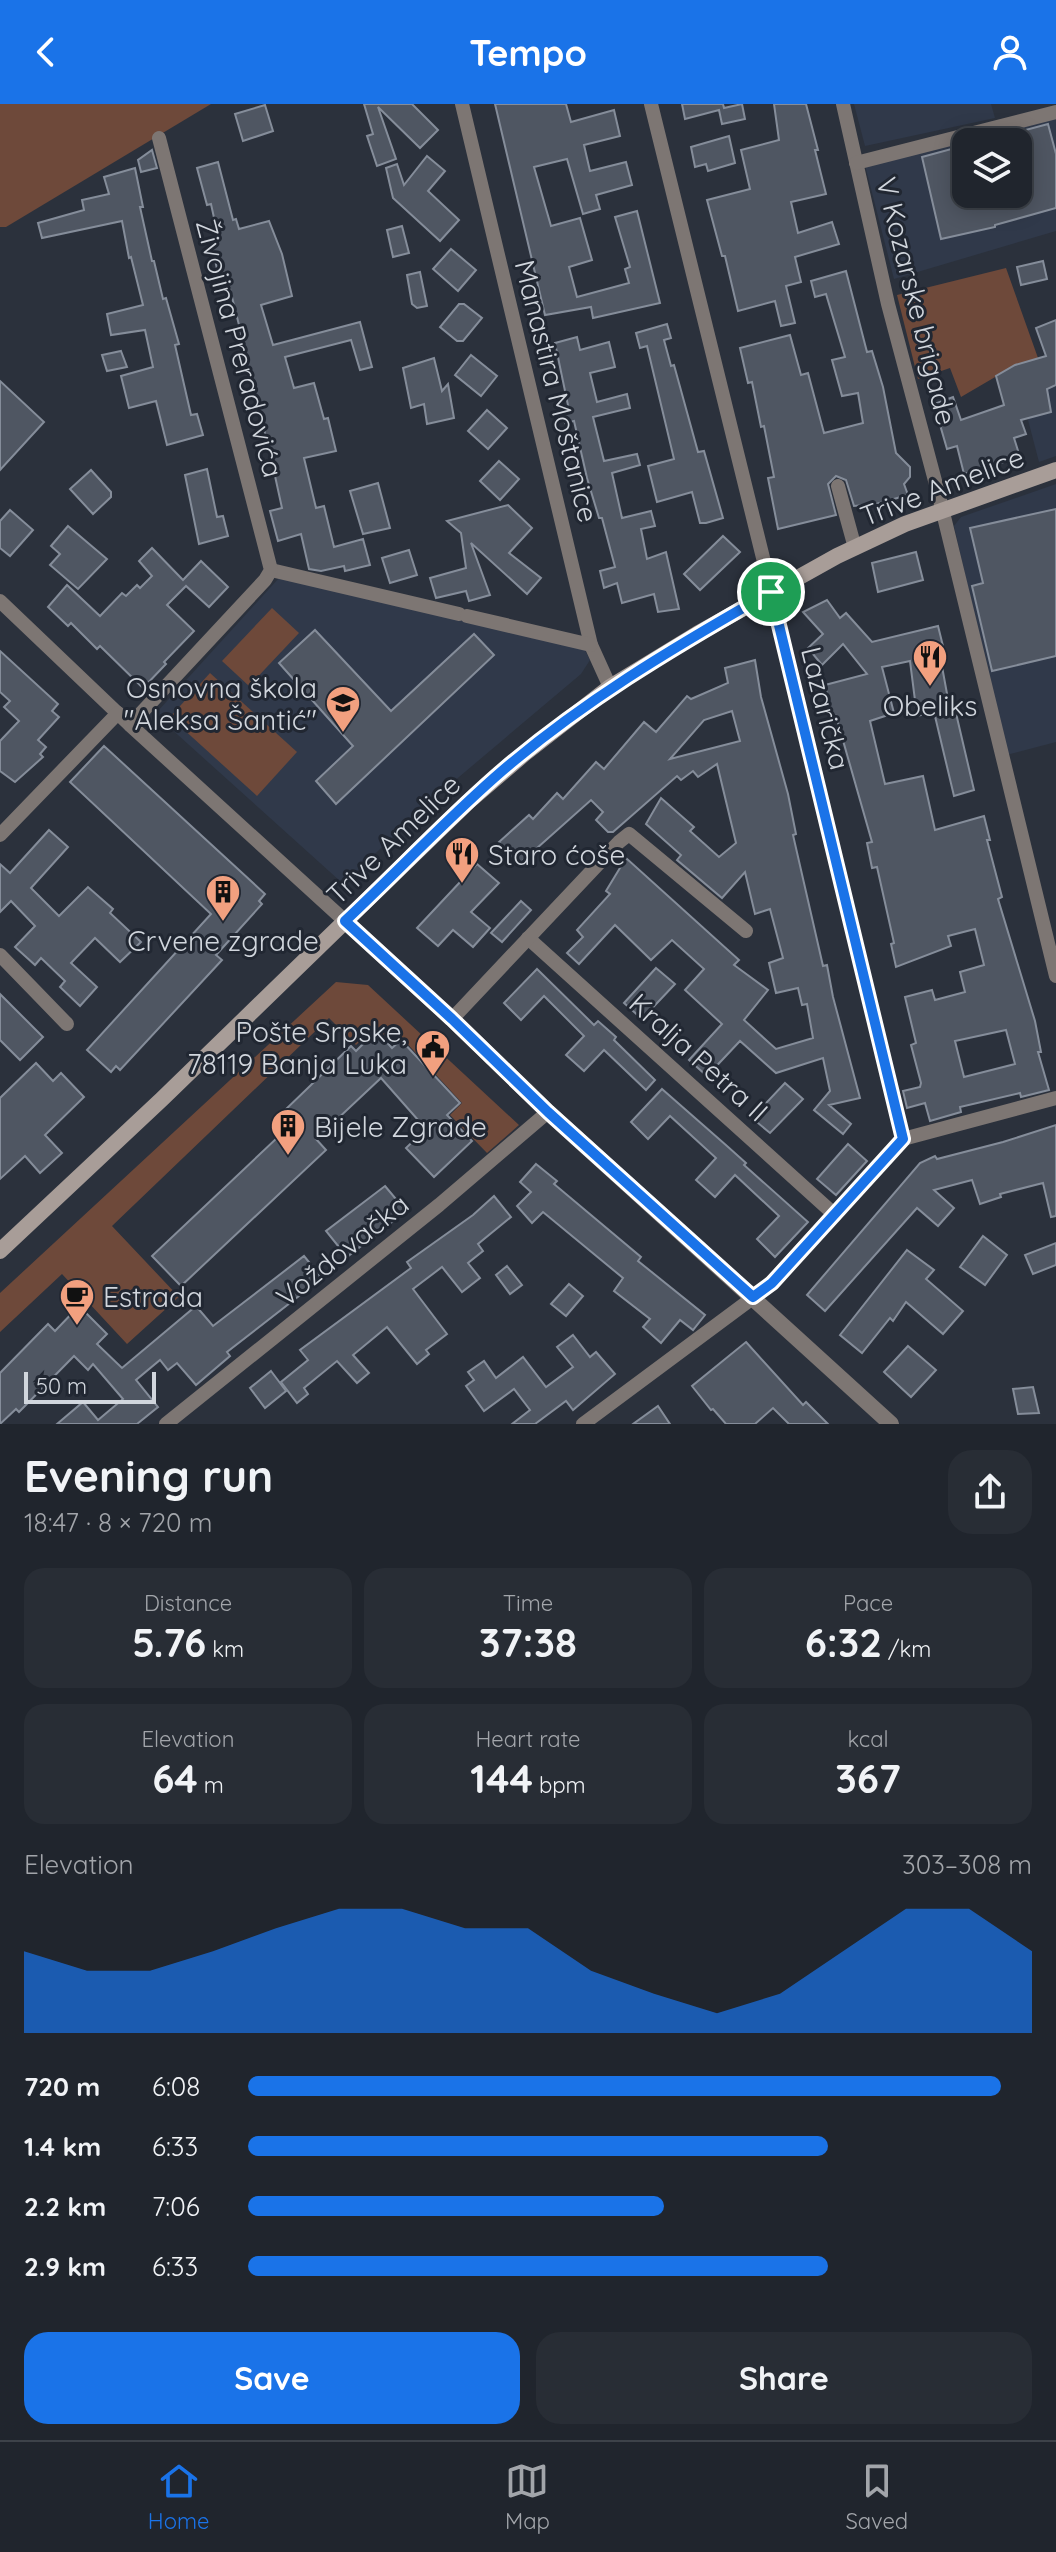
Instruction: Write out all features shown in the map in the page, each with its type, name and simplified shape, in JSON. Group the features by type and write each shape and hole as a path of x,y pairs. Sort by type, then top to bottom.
{"main road":[{"name":"Trive Amelice","path":"0,1251 495,777 610,687 771,592 855,548 942,510 1056,470"}],"street":[{"name":"Manastira Moštanice","path":"462,104 591,645 610,687"},
{"name":"Lazarička","path":"651,104 903,1139"},
{"name":"V Kozarske brigade","path":"843,104 888,304 942,510 1056,976"},
{"path":"856,163 1056,112"},
{"name":"Živojina Preradovića","path":"159,138 271,570"},
{"path":"838,486 855,548"},
{"path":"130,725 271,570 591,645"},
{"path":"0,601 130,725 452,1019 548,1112 891,1424"},
{"path":"0,835 118,713"},
{"path":"452,1019 629,834 746,931"},
{"name":"Kralja Petra II","path":"528,938 835,1215"},
{"path":"0,955 67,1024"},
{"path":"583,1424 772,1283 903,1139 1056,1098"},
{"name":"Voždovačka","path":"166,1424 427,1215 548,1112"}],"shaded area":[{"path":"0,104 211,104 6,227 0,227"},
{"path":"854,104 991,104 995,118 865,146"},
{"path":"1056,117 1056,231 894,279 865,165 952,143 952,208 1032,208 1032,128 1012,128"},
{"path":"1006,268 1038,358 1014,366 961,397 950,368 918,379 897,295"},
{"path":"1056,352 1056,456 1039,462 1014,366"},
{"path":"1056,484 1056,742 1006,755 954,526 961,517"},
{"name":"Osnovna škola \"Aleksa Šantić\"","path":"279,578 570,644 585,650 590,660 581,674 427,804 354,874 340,881 158,717 157,712"},
{"path":"272,608 299,633 249,686 222,661"},
{"path":"210,673 297,752 257,796 170,717"},
{"path":"336,982 368,985 519,1125 487,1153 450,1115 462,1103 401,1037 392,1044 382,1033 374,1040 368,1034 356,1045 329,1018 112,1226 179,1297 127,1344 62,1274 0,1332 0,1293"}],"building":[{"path":"364,104 412,104 438,130 420,148 378,107 396,159 377,166 367,136 373,134"},
{"path":"495,104 566,104 571,122 614,110 620,136 584,145 590,171 626,162 632,185 596,195 600,209 583,214 567,159 534,167 551,226 580,218 592,260 569,267 577,297 629,283 625,269 630,267 615,217 637,211 660,303 593,318 591,307 545,315"},
{"path":"682,104 723,104 724,108 742,104 745,119 722,124 719,110 685,119"},
{"path":"774,104 806,104 818,150 815,150 826,194 791,202 798,233 832,222 839,244 795,257 801,282 786,286 795,323 781,326 775,301 738,311 707,200 750,189 741,150 779,140"},
{"path":"265,105 273,131 243,141 235,114"},
{"path":"1048,124 1056,154 1056,208 995,227 941,239 922,157 952,149 952,208 1032,208 1032,128"},
{"path":"729,136 735,163 708,171 706,164 695,167 691,147"},
{"path":"152,150 157,168 141,172 138,160"},
{"path":"427,156 445,171 428,191 459,220 440,241 393,198 386,168 397,164 404,185"},
{"path":"218,162 233,220 236,219 239,229 269,221 282,254 292,296 261,305 273,345 360,322 372,367 360,370 351,340 285,357 294,388 314,383 324,419 328,418 336,451 304,458 316,508 324,506 334,547 363,539 370,565 345,571 344,566 321,571 309,569 301,534 278,541 270,511 282,508 230,289 222,291 210,238 218,236 211,204 207,205 197,168"},
{"path":"135,168 152,261 179,344 175,345 191,415 197,414 203,435 167,445 156,401 129,408 121,376 153,367 145,330 111,335 107,314 143,305 122,221 42,238 38,223 84,210 82,200 109,194 104,177"},
{"path":"402,226 409,253 393,257 387,230"},
{"path":"451,249 476,270 458,291 433,269"},
{"path":"1043,261 1047,279 1021,285 1017,267"},
{"path":"846,271 867,352 872,351 883,387 896,453 910,467 910,477 904,484 908,495 876,504 854,506 846,480 836,476 828,484 836,515 778,529 768,478 774,477 764,426 761,427 752,382 748,383 740,348 790,335 801,375 808,373 824,433 863,423 858,393 842,396 832,360 845,357 826,294 815,297 811,281"},
{"path":"420,272 427,306 417,308 412,304 407,275"},
{"path":"459,304 464,304 482,318 463,341 457,341 440,327"},
{"path":"1056,320 1056,385 1047,389 1051,412 1021,420 1026,434 1014,438 1020,457 964,474 957,446 947,449 934,404 953,397 961,420 1004,405 996,376 1015,365 1046,356 1036,328"},
{"path":"667,324 671,338 664,340 671,366 674,365 698,452 704,451 723,518 706,523 700,523 692,492 657,502 648,466 674,459 647,346 640,348 636,333"},
{"path":"577,337 580,350 609,342 615,367 590,373 597,402 627,394 630,408 593,417 604,461 637,454 640,465 612,473 622,518 651,511 655,526 641,529 647,559 666,552 679,609 658,612 654,594 622,603 617,583 604,588 600,571 615,567 587,478 574,421 565,423 562,412 569,410 555,343"},
{"path":"121,351 127,367 107,371 102,355"},
{"path":"471,355 497,376 481,396 455,375"},
{"path":"434,358 442,391 448,384 454,418 427,424 424,404 411,408 403,368"},
{"path":"0,381 44,422 0,470"},
{"path":"487,410 507,428 488,449 468,431"},
{"path":"499,461 519,479 500,500 480,481"},
{"path":"207,469 217,517 223,516 228,536 199,544 185,475"},
{"path":"91,470 111,492 111,497 93,514 70,489"},
{"path":"378,483 390,528 363,534 350,491"},
{"path":"508,505 532,528 509,553 541,578 527,594 471,543 490,595 469,601 466,591 436,598 430,578 466,568 461,533 447,521"},
{"path":"1056,509 1056,656 992,671 972,586 983,583 970,528"},
{"path":"10,510 33,530 10,556 0,548 0,521"},
{"path":"68,526 107,559 78,589 50,565 60,554 51,546"},
{"path":"723,536 740,552 700,590 684,574"},
{"path":"152,548 183,580 201,561 228,587 209,607 186,586 167,605 194,631 143,688 100,646 97,649 71,623 68,626 48,607 67,585 100,616 122,593 126,596 152,576 139,561"},
{"path":"409,550 417,575 390,583 382,558"},
{"path":"916,552 923,580 878,592 872,563"},
{"path":"827,600 840,618 846,613 872,642 938,626 950,710 955,709 974,790 954,796 934,712 917,716 910,661 882,667 894,713 870,721 885,784 923,776 935,830 984,816 1002,897 998,899 1035,1021 1041,1052 1038,1052 1049,1090 1021,1097 1020,1093 960,1107 961,1112 930,1121 925,1103 907,1108 903,1091 920,1087 921,1083 911,1045 916,1043 905,997 932,990 935,1000 965,992 960,972 984,965 975,929 948,936 951,946 896,967 891,944 894,943 877,867 872,868 867,843 872,842 836,716 832,717 825,685 867,674 843,644 822,665 808,648 823,634 803,612","holes":["1006,1030 1015,1064 964,1077 955,1041"]},
{"path":"315,630 391,711 474,634 494,655 336,804 316,781 353,746 279,663"},
{"path":"0,651 58,704 52,711 59,717 38,740 46,747 40,754 43,757 15,782 0,771 0,741 19,721 4,707 10,701 0,692"},
{"path":"755,660 761,697 788,794 796,834 793,835 823,966 827,965 860,1098 829,1105 851,1124 843,1134 814,1110 830,1091 823,1058 776,1073 740,1041 707,1076 689,1060 722,1024 685,990 704,969 672,940 651,960 615,925 579,964 567,953 583,937 577,930 610,894 606,891 626,858 739,960 734,965 768,990 744,1020 776,1049 813,1038 807,1004 802,1005 798,988 776,993 769,963 783,958 770,909 755,914 745,872 722,898 677,860 681,855 646,824 661,798 694,827 690,831 719,857 736,843 717,764 698,777 693,771 681,780 677,776 613,832 608,832 596,820 603,812 591,800 519,864 499,842 529,815 533,819 557,793 563,799 596,762 604,769 644,722 656,732 687,696 691,699 728,683 725,668","holes":["732,711 740,741 670,759 704,720"]},
{"name":"Crvene zgrade","path":"104,746 265,894 259,901 262,904 216,955 222,960 120,1070 116,1066 111,1072 87,1050 211,914 70,782"},
{"path":"49,830 68,847 31,888 59,916 88,887 113,909 110,913 141,942 120,962 95,938 71,963 97,987 80,1006 60,987 65,981 41,958 35,965 15,947 35,926 11,901 0,912 0,864 10,873"},
{"path":"477,864 499,883 471,912 490,928 473,947 453,930 438,946 417,928"},
{"path":"521,901 531,910 502,942 491,933"},
{"path":"656,968 675,984 642,1019 624,1003"},
{"path":"537,969 594,1025 598,1021 616,1037 614,1040 655,1080 646,1090 604,1050 584,1071 566,1055 584,1036 544,996 521,1020 504,1003"},
{"path":"0,994 43,1037 20,1060 0,1040"},
{"name":"Bijele Zgrade","path":"381,1036 392,1048 401,1040 460,1103 447,1115 472,1141 434,1177 406,1148 426,1129 381,1078 316,1139 326,1150 181,1286 152,1256 294,1122 284,1111 351,1046 356,1051 369,1038 374,1044"},
{"path":"36,1063 53,1081 61,1073 84,1097 45,1135 62,1153 40,1173 25,1156 0,1179 0,1098"},
{"path":"785,1083 803,1099 770,1133 752,1118"},
{"path":"662,1089 808,1222 775,1257 757,1239 779,1216 735,1175 715,1197 696,1180 716,1158 670,1116 648,1139 631,1122"},
{"path":"1056,1125 1056,1216 1051,1217 1043,1183 1000,1194 1001,1197 980,1204 972,1180 934,1190 954,1208 938,1226 917,1208 825,1311 807,1295 920,1163 935,1156 937,1159"},
{"path":"848,1144 867,1161 836,1195 817,1179"},
{"path":"536,1164 557,1181 554,1184 641,1257 638,1261 705,1315 693,1330 680,1320 661,1343 643,1327 650,1319 614,1291 623,1278 543,1212 532,1223 517,1206 531,1192 520,1182"},
{"path":"385,1186 406,1211 347,1257 326,1231"},
{"path":"494,1196 511,1217 478,1244 483,1251 468,1263 480,1278 462,1292 442,1267 413,1289 447,1334 426,1350 429,1354 417,1364 387,1327 353,1355 369,1373 357,1383 337,1361 304,1388 308,1394 297,1403 281,1382 308,1360 300,1350 411,1268 407,1262 473,1215"},
{"path":"983,1236 1007,1255 985,1285 960,1267"},
{"path":"1056,1243 1056,1265 1033,1274 1025,1255"},
{"path":"907,1250 934,1270 926,1279 963,1311 943,1334 906,1302 893,1321 890,1318 862,1353 840,1335"},
{"path":"304,1256 322,1278 227,1352 230,1356 196,1385 177,1363 168,1370 160,1360 136,1380 158,1407 137,1424 57,1424 83,1402 98,1420 123,1399 93,1364 88,1370 74,1356 19,1412 16,1409 0,1424 0,1373 48,1324 55,1331 79,1306 107,1334 97,1344 122,1368 196,1306 213,1326"},
{"path":"507,1266 522,1285 510,1294 496,1275"},
{"path":"569,1284 583,1296 566,1316 551,1304"},
{"path":"573,1335 590,1357 596,1352 615,1374 573,1410 566,1401 535,1424 512,1424 530,1410 514,1389 484,1411 466,1386 474,1380 468,1372 484,1361 496,1378 523,1357 546,1387 573,1367 557,1347"},
{"path":"746,1342 803,1405 806,1402 828,1424 789,1424 773,1408 755,1424 726,1424 711,1410 692,1386"},
{"path":"908,1346 936,1370 911,1397 884,1372"},
{"path":"271,1371 286,1391 265,1408 250,1388"},
{"path":"1033,1387 1039,1413 1018,1414 1013,1389"},
{"path":"658,1406 670,1424 633,1424"}],"place":[{"name":"Obeliks","path":"930,688"},
{"name":"Osnovna škola \"Aleksa Šantić\"","path":"343,734"},
{"name":"Staro ćoše","path":"462,885"},
{"name":"Crvene zgrade","path":"223,923"},
{"name":"Pošte Srpske, 78119 Banja Luka","path":"433,1078"},
{"name":"Bijele Zgrade","path":"288,1157"},
{"name":"Estrada","path":"77,1327"}],"route":[{"path":"771,592 903,1139 772,1283 753,1297 548,1112 345,921 495,777 610,687 771,592"}]}
